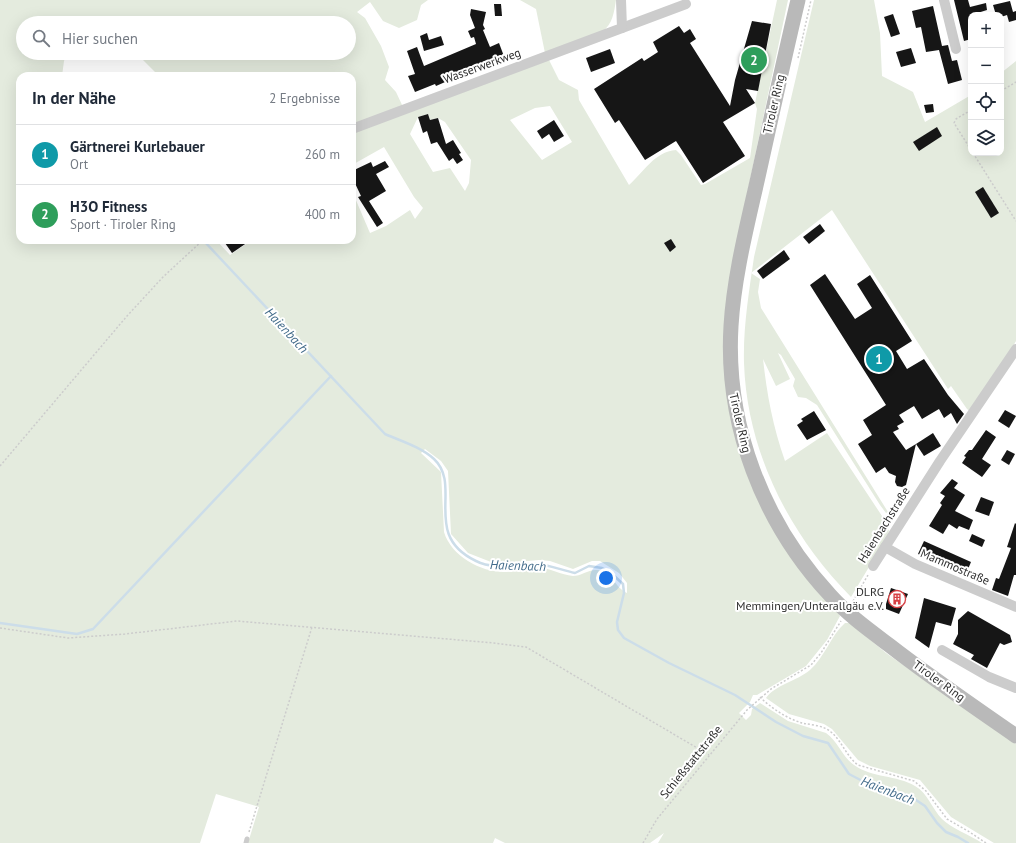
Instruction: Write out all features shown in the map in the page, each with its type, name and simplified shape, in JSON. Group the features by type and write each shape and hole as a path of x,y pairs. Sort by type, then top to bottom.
{"main road":[{"name":"Tiroler Ring","path":"798,0 741,258 731,326 732,385 737,416 750,464 773,516 812,574 830,596 849,605 899,653 1016,736"}],"street":[{"path":"621,0 622,28"},
{"path":"944,0 956,49"},
{"name":"Wasserwerkweg","path":"356,128 686,4"},
{"name":"Haienbachstraße","path":"873,566 1016,349"},
{"name":"Mammostraße","path":"885,547 915,564 1016,607"},
{"path":"942,650 989,677 1016,688"}],"path":[{"path":"796,64 812,0"},
{"path":"1004,89 1016,82"},
{"path":"968,112 954,122 968,145"},
{"path":"975,156 1016,221"},
{"path":"0,466 127,316 163,277 199,244"},
{"name":"Haienbachstraße","path":"760,697 811,665 821,653 873,566"},
{"path":"0,628 68,638 125,634 237,622 312,627 526,647 709,756"},
{"path":"246,841 312,627"},
{"path":"760,697 766,703 787,717 799,722 822,727 830,732 851,760 858,765 914,781 926,791 947,820 986,843"},
{"name":"Schießstattstraße","path":"643,843 657,819 747,710 760,697"}],"shaded area":[{"path":"0,0 428,0 421,5 417,20 399,28 383,21 370,2 357,12 365,18 381,46 389,67 385,80 396,92 403,107 356,125 356,72 155,72 143,60 356,60 356,16 16,16 16,60 64,60 63,72 16,72 16,244 220,244 230,255 246,244 356,244 356,200 370,233 386,226 410,210 415,219 423,208 414,197 384,147 356,163 356,131 549,60 559,80 578,90 579,100 629,185 661,154 676,150 701,185 705,184 750,158 757,109 755,103 777,0 788,0 732,265 739,447 840,616 827,640 806,666 757,695 753,695 750,702 739,713 746,720 751,715 752,709 760,703 788,721 826,733 834,740 846,758 854,765 869,772 908,782 915,786 927,797 942,819 982,843 658,843 664,833 650,843 505,843 495,838 493,843 248,843 259,807 216,794 200,843 0,843","holes":["550,106 572,142 542,160 510,120 535,108","428,114 430,120 438,118 445,122 471,160 469,183 465,191 450,168 433,172 410,134 418,117","425,449 441,461 448,471 451,534 468,553 491,562 506,563 539,560 550,561 573,569 592,561 600,561 619,573 627,583 627,593 623,591 610,576 602,571 591,571 573,576 537,567 529,567 504,572 486,569 468,561 453,548 444,532 441,472 421,453"]},
{"path":"520,0 616,0 611,22 602,32 545,53 536,9"},
{"path":"814,0 874,0 880,33 882,76 913,92 925,122 968,97 968,156 1004,156 1004,71 1016,61 1016,341 1003,364 971,412 967,409 951,386 948,389 832,210 752,272 754,257"},
{"path":"752,273 760,279 758,292 761,308 888,512 886,513 880,505 817,405 806,398 798,397 793,386 795,379 781,355 778,353 790,379 776,386 763,359 771,411 785,461 827,433 882,516 889,531 851,597 829,573 791,519 775,490 763,460 753,428 747,396 744,363 745,323"},
{"path":"845,623 850,623 886,653 1016,744 1016,843 994,843 951,817 920,780 870,766 858,760 832,729 824,724 789,714 766,698 780,686 810,670 820,659 840,628"}],"building":[{"path":"954,0 968,0 970,7 986,3 987,10 981,12 968,12 968,40 964,41"},
{"path":"1010,1 1013,12 1016,11 1016,20 1009,22 1007,15 1004,16 1004,12 995,12 993,5"},
{"path":"494,4 501,4 502,16 495,16"},
{"path":"933,6 942,46 948,45 952,61 957,60 962,80 948,84 939,50 926,52 921,27 916,28 912,11"},
{"path":"471,9 486,12 483,25 485,29 483,30 490,47 499,43 505,59 492,64 491,62 436,86 435,84 415,92 408,76 415,74 407,51 417,47 424,66 476,44 474,37 471,38 468,31 475,28 470,15"},
{"path":"893,14 900,34 891,37 884,17"},
{"path":"752,21 771,24 758,91 746,89 755,103 723,122 745,156 703,183 676,141 645,160 619,120 615,123 594,89 642,58 644,61 658,52 653,42 679,26 684,33 690,29 696,39 690,43 730,106 735,80"},
{"path":"427,33 429,40 441,36 444,45 424,51 420,36"},
{"path":"911,48 916,63 901,67 896,52"},
{"path":"610,49 615,63 591,72 586,58"},
{"path":"933,104 934,112 926,113 924,105"},
{"path":"428,114 430,120 438,118 446,144 453,140 461,153 459,154 463,160 457,164 453,158 449,161 437,142 431,144 427,131 423,133 418,117"},
{"path":"554,120 564,136 554,142 549,134 542,139 537,131"},
{"path":"937,127 942,136 919,151 913,142"},
{"path":"385,161 389,167 376,174 386,191 369,201 383,223 377,227 358,197 361,196 356,185 356,169 371,162 373,167"},
{"path":"983,187 999,213 991,218 975,192"},
{"path":"820,224 825,231 809,244 803,237"},
{"path":"671,239 676,247 670,252 664,243"},
{"path":"226,244 245,244 232,253"},
{"path":"784,250 790,259 763,279 757,271"},
{"path":"825,274 855,319 872,308 857,284 870,275 912,341 896,351 907,369 924,359 948,395 964,414 957,424 951,413 944,418 939,409 922,419 914,406 899,415 904,422 897,426 899,429 893,432 906,450 916,444 906,485 902,487 897,486 895,482 896,476 889,473 885,467 876,473 858,444 872,435 863,420 886,405 810,285"},
{"path":"1005,410 1016,416 1009,428 998,421"},
{"path":"814,411 826,430 807,440 797,425 803,421 801,419"},
{"path":"986,430 996,437 982,459 991,465 982,477 962,463 966,457 964,456 969,450 972,450"},
{"path":"933,433 941,446 924,456 916,444"},
{"path":"1007,450 1015,454 1009,465 1001,460"},
{"path":"952,479 958,483 954,488 965,495 955,511 973,520 969,530 959,526 957,529 949,524 943,534 929,526 942,505 940,503 945,496 940,493"},
{"path":"981,497 994,502 989,516 975,511"},
{"path":"1015,523 1016,575 1014,575 1008,596 992,590 996,578 999,579 1011,548 1007,547"},
{"path":"972,534 985,540 982,547 969,541"},
{"path":"924,541 971,562 966,574 918,554"},
{"name":"DLRG Memmingen/Unterallgäu e.V.","path":"891,588 908,594 899,614 886,609"},
{"path":"924,598 956,608 951,626 936,622 929,648 915,638"},
{"path":"968,611 1010,635 1012,642 1004,645 1000,643 987,668 971,659 974,655 953,644 958,634 958,620"}],"waterway":[{"name":"Haienbach","path":"207,244 385,434 417,448 434,459 442,470 445,483 446,524 450,538 460,550 476,561 491,566 536,564 551,566 575,573 589,566 602,568 610,572 623,584 624,593 617,622 618,630 624,638 669,663 735,695 776,722 803,736 828,743 849,774 872,786 910,796 925,806 937,823 946,832 968,843"},
{"path":"0,623 77,634 93,629 331,376"}],"place":[{"name":"H3O Fitness","path":"754,60"},
{"name":"Gärtnerei Kurlebauer","path":"879,359"},
{"name":"DLRG Memmingen/Unterallgäu e.V.","path":"897,599"}]}
